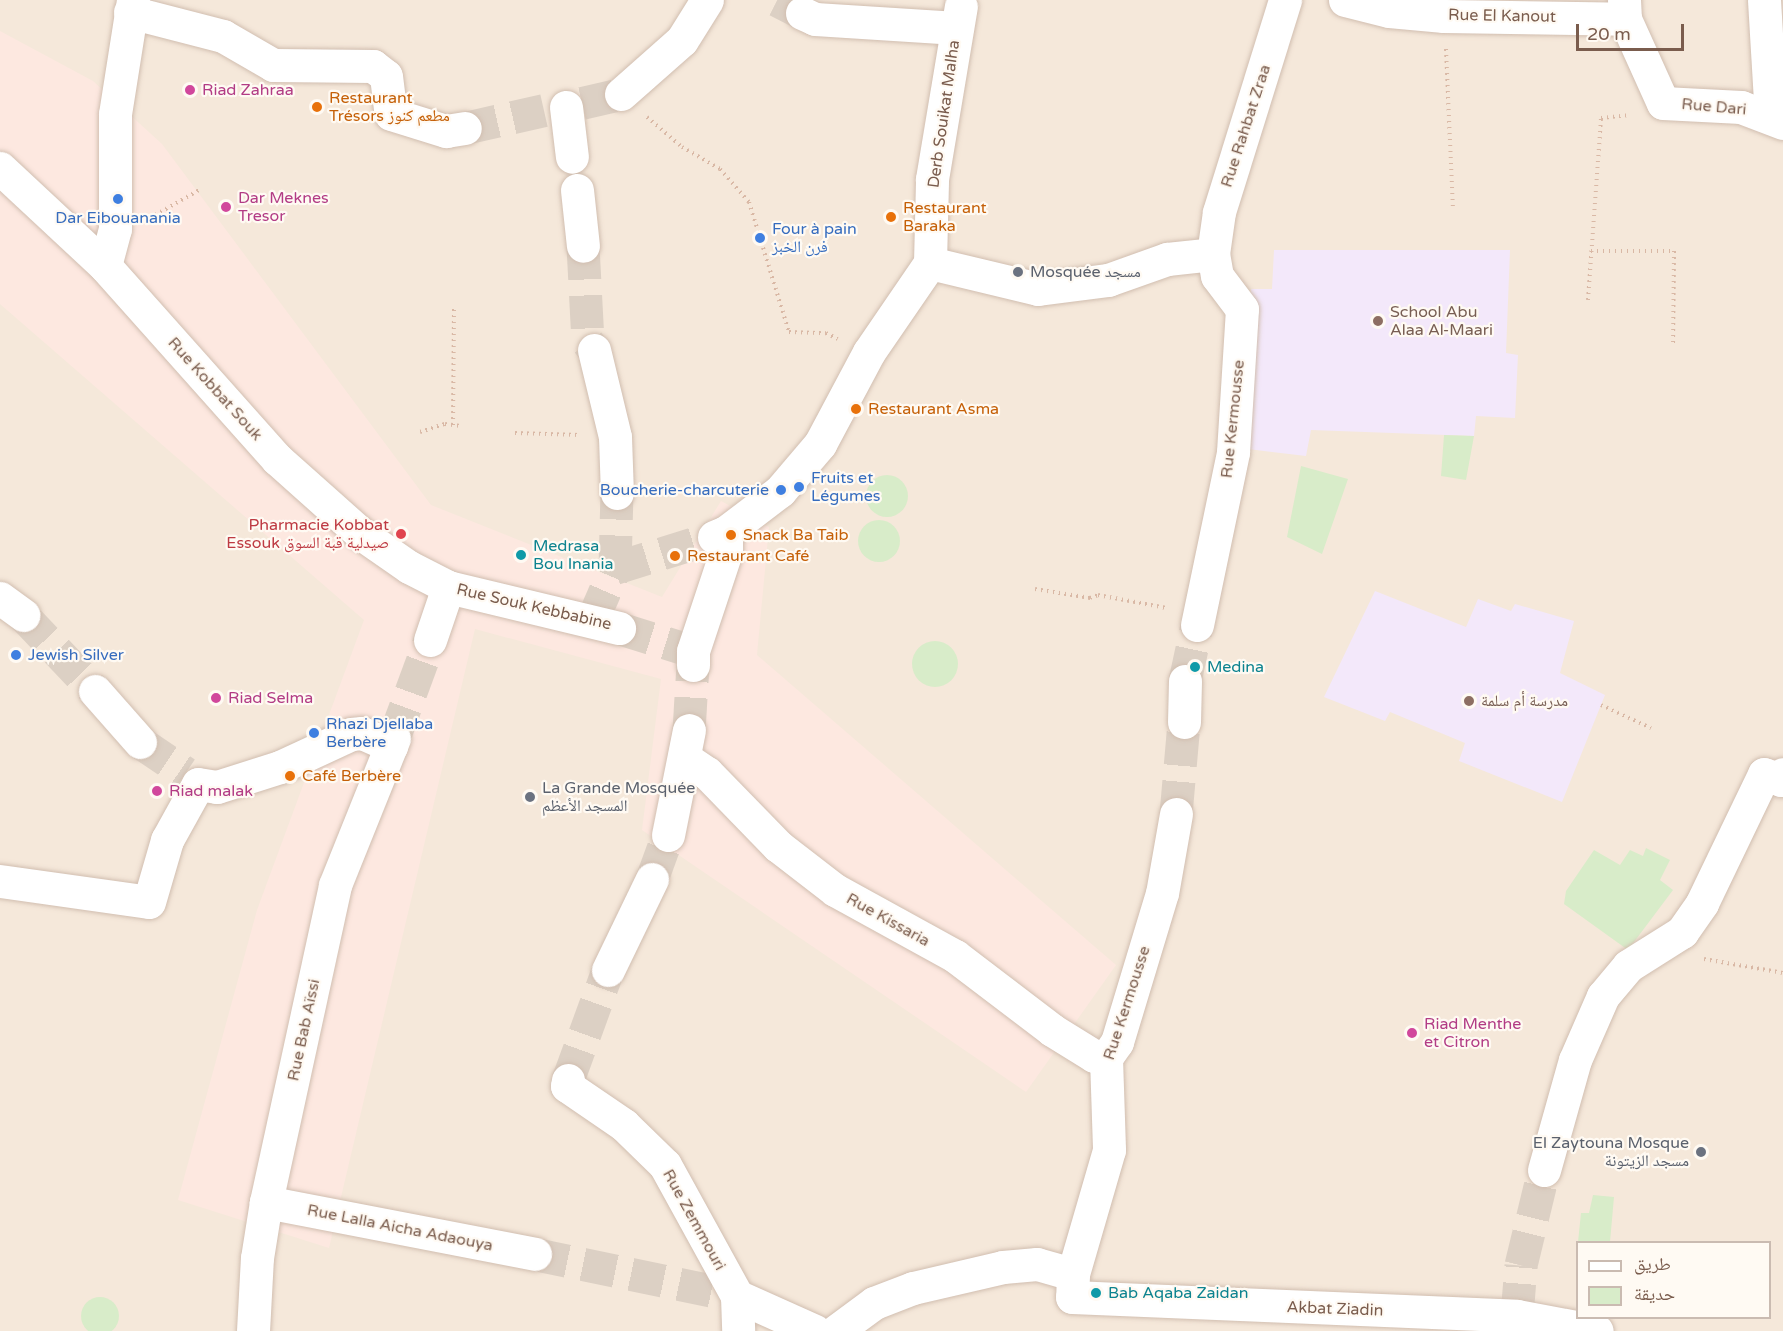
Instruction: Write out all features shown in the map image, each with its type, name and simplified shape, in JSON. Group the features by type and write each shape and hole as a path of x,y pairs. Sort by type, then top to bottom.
{"street":[{"path":"621,94 682,40 707,0"},
{"name":"Rue Rahbat Zraa","path":"1213,254 1219,212 1285,0"},
{"name":"Rue El Kanout","path":"1345,0 1389,11 1444,16 1624,9"},
{"path":"1764,0 1777,120"},
{"path":"105,266 115,229 115,114 132,6 223,36 273,65 373,66 386,76 391,114 446,131 465,128"},
{"name":"Rue Dari","path":"1624,9 1663,103 1741,107 1777,120"},
{"name":"Derb Souikat Malha","path":"802,13 815,19 959,17 932,179 930,263"},
{"path":"564,106 572,158"},
{"name":"Rue Kobbat Souk","path":"0,168 105,266 277,459 360,533 408,567 448,587"},
{"path":"577,190 582,246"},
{"path":"693,665 693,651 726,552 720,535 780,490 820,444 868,352 930,263 1038,289 1108,280 1167,259 1213,254"},
{"name":"Rue Kermousse","path":"1199,620 1233,452 1242,309 1217,276 1213,254"},
{"path":"594,350 615,437 617,493"},
{"path":"430,640 448,587"},
{"name":"Rue Souk Kebbabine","path":"448,587 620,628"},
{"path":"1184,722 1185,681"},
{"path":"95,691 140,742"},
{"name":"Rue Bab Aïssi","path":"0,881 149,902 166,840 192,778 217,786 280,767 351,734 362,733 392,742 335,885 266,1202 256,1258 253,1331"},
{"name":"Rue Kissaria","path":"668,835 687,745 707,773 778,846 835,890 955,956 1052,1030 1094,1056 1106,1058"},
{"path":"1544,1170 1572,1070 1603,996 1628,966 1682,932 1702,903 1764,774 1781,780 1783,774"},
{"name":"Rue Kermousse","path":"1072,1286 1110,1150 1106,1058 1117,1042 1162,893 1176,814"},
{"path":"608,970 652,879"},
{"name":"Rue Zemmouri","path":"568,1080 567,1086 624,1125 665,1165 737,1296 738,1331"},
{"name":"Rue Lalla Aicha Adaouya","path":"266,1202 535,1254"},
{"name":"Akbat Ziadin","path":"836,1331 874,1303 913,1288 1003,1267 1037,1264 1072,1286 1390,1311 1517,1316 1597,1331"},
{"path":"737,1296 815,1331"}],"path":[{"path":"1444,16 1453,210"},
{"path":"621,94 682,147 720,169 749,202 789,332 825,333 868,352"},
{"path":"1588,300 1601,118 1646,114 1663,103"},
{"path":"115,229 143,222 201,189"},
{"path":"1591,251 1674,251 1673,343"},
{"path":"453,425 454,309"},
{"path":"420,432 453,425 460,426"},
{"path":"515,433 615,437"},
{"path":"1035,589 1090,598 1098,595 1199,620"},
{"path":"1601,705 1651,728"},
{"path":"1653,950 1783,973"}],"shaded area":[{"path":"0,0 1783,0 1783,1331 0,1331"},
{"path":"0,31 93,81 162,144 431,505 662,597 721,501 769,527 757,655 1116,965 1026,1092 642,830 661,679 475,629 329,1248 178,1200 257,910 364,620 0,304"},
{"name":"School Abu Alaa Al-Maari","path":"1274,250 1510,250 1506,353 1518,355 1515,418 1476,416 1474,436 1311,430 1306,456 1240,448 1251,289 1272,289"},
{"name":"مدرسة أم سلمة","path":"1375,591 1466,627 1478,599 1511,611 1515,604 1574,621 1560,673 1605,695 1562,802 1459,761 1465,743 1390,712 1385,721 1324,697"}],"green space":[{"path":"1444,435 1474,436 1466,480 1441,476"},
{"path":"1301,466 1348,479 1322,554 1287,537"},
{"path":"887,475 902,481 908,496 902,511 887,517 872,511 866,496 872,481"},
{"path":"879,520 894,526 900,541 894,556 879,562 864,556 858,541 864,526"},
{"path":"935,641 951,648 958,664 951,680 935,687 919,680 912,664 919,648"},
{"path":"1646,848 1670,860 1660,880 1673,890 1628,950 1564,904 1566,891 1594,850 1620,865 1630,850 1643,856"},
{"path":"1593,1195 1614,1197 1610,1241 1578,1241 1581,1213 1589,1213"},
{"path":"100,1297 107,1299 117,1309 119,1316 117,1323 108,1332 92,1332 83,1323 81,1316 83,1309 93,1299"}],"tunnel":[{"path":"777,0 802,13"},
{"path":"582,103 621,94"},
{"path":"465,128 544,110"},
{"path":"583,246 588,342 594,350"},
{"path":"592,621 615,568 617,493"},
{"path":"615,568 714,537"},
{"path":"23,615 95,691"},
{"path":"1185,681 1197,625"},
{"path":"619,628 693,651"},
{"path":"394,738 430,640"},
{"path":"689,730 693,665"},
{"path":"1176,814 1184,722"},
{"path":"140,742 186,773"},
{"path":"652,879 668,835"},
{"path":"568,1080 608,970"},
{"path":"1517,1316 1521,1265 1544,1170"},
{"path":"535,1254 737,1296"}],"place":[{"name":"Riad Zahraa","path":"190,90"},
{"name":"Restaurant Trésors مطعم كنوز","path":"317,107"},
{"name":"Dar Eibouanania","path":"118,199"},
{"name":"Dar Meknes Tresor","path":"226,207"},
{"name":"Restaurant Baraka","path":"891,217"},
{"name":"Four à pain فرن الخبز","path":"760,238"},
{"name":"Mosquée مسجد","path":"1018,272"},
{"name":"School Abu Alaa Al-Maari","path":"1378,321"},
{"name":"Restaurant Asma","path":"856,409"},
{"name":"Fruits et Légumes","path":"799,487"},
{"name":"Boucherie-charcuterie","path":"781,490"},
{"name":"Pharmacie Kobbat Essouk صيدلية قبة السوق","path":"401,534"},
{"name":"Snack Ba Taib","path":"731,535"},
{"name":"Medrasa Bou Inania","path":"521,555"},
{"name":"Restaurant Café","path":"675,556"},
{"name":"Jewish Silver","path":"16,655"},
{"name":"Medina","path":"1195,667"},
{"name":"Riad Selma","path":"216,698"},
{"name":"مدرسة أم سلمة","path":"1469,701"},
{"name":"Rhazi Djellaba Berbère","path":"314,733"},
{"name":"Café Berbère","path":"290,776"},
{"name":"Riad malak","path":"157,791"},
{"name":"La Grande Mosquée المسجد الأعظم","path":"530,797"},
{"name":"Riad Menthe et Citron","path":"1412,1033"},
{"name":"El Zaytouna Mosque مسجد الزيتونة","path":"1701,1152"},
{"name":"Bab Aqaba Zaidan","path":"1096,1293"}]}
